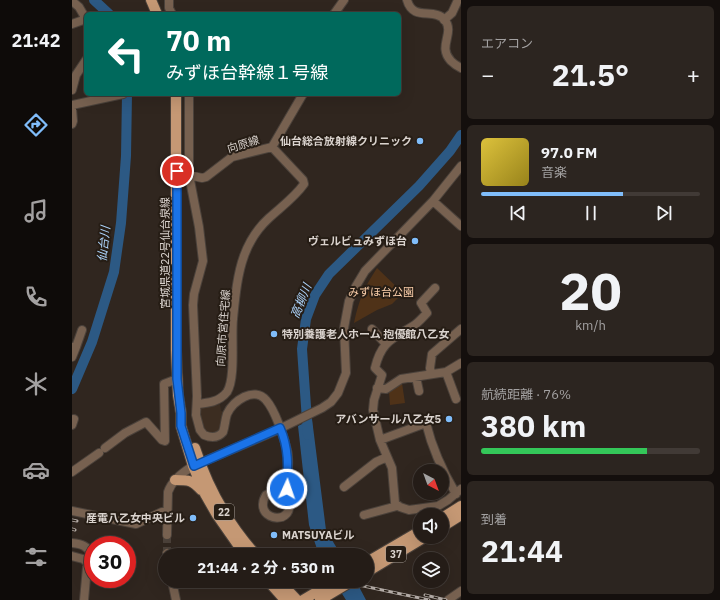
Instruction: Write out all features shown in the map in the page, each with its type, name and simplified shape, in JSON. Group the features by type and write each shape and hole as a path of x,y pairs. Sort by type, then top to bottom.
{"main road":[{"path":"151,0 156,12"},
{"name":"宮城県道22号仙台泉線","path":"176,96 177,379 181,426 197,465"},
{"name":"22","path":"197,465 205,494 217,515 240,548"},
{"name":"22","path":"197,465 220,506 251,548"},
{"path":"175,480 192,481 205,494"},
{"path":"449,514 461,506"},
{"path":"449,523 461,515"},
{"name":"37","path":"374,558 413,535"},
{"name":"37","path":"374,568 413,544"},
{"path":"274,588 285,600"},
{"path":"286,588 297,600"},
{"path":"303,600 327,588"},
{"path":"320,600 331,588"}],"street":[{"path":"169,0 169,8 171,12"},
{"path":"335,12 344,0"},
{"path":"407,0 414,11 422,14 440,16 444,20 449,33 444,49 451,61 461,68"},
{"path":"444,20 452,13 458,0"},
{"path":"72,1 79,7 84,16"},
{"path":"72,24 84,20"},
{"path":"72,90 74,74 84,62"},
{"path":"72,105 112,96"},
{"path":"189,96 189,175 200,227 203,261 194,294 193,305 197,404 196,415 200,430 212,438 217,437 224,432 225,420 231,407 247,395 260,395 266,401 280,428 288,452 289,461 287,489"},
{"name":"向原線","path":"189,175 202,178 206,177 232,157 272,147 301,96"},
{"path":"72,109 72,124"},
{"name":"向原市営住宅線","path":"197,404 212,402 219,399 224,395 230,384 235,305 241,267 250,243 268,219 299,191 304,184 304,180 272,147"},
{"path":"166,535 168,492 175,480 197,465 280,428 332,402 345,378 346,363 344,328 349,301 356,286 365,271 432,201 461,166"},
{"path":"432,201 461,226"},
{"path":"397,506 394,498 392,468 380,440 373,410 374,400 382,375 375,368 377,358 385,343 414,325 427,313 421,303 435,288"},
{"path":"372,329 385,343"},
{"path":"431,374 430,368 432,354 461,329"},
{"path":"72,357 74,347 82,330"},
{"path":"378,388 386,389 401,379 446,372 461,363"},
{"path":"446,372 456,399"},
{"path":"416,377 419,391"},
{"path":"72,472 125,433 146,422 162,440 165,440 164,384 177,379"},
{"path":"364,515 397,506 409,510 438,506 458,492 438,459 426,423 380,440"},
{"path":"344,487 376,462 387,457"},
{"path":"72,511 136,524 167,512"},
{"path":"72,543 84,545"},
{"path":"72,556 84,560"},
{"path":"84,600 85,588"},
{"path":"173,588 176,600"},
{"path":"448,600 461,591"}],"shaded area":[{"path":"220,404 221,411 225,412 220,431 215,434 205,432 199,411 202,407"}],"green space":[{"name":"みずほ台公園","path":"377,268 403,293 392,304 377,310 354,323 362,294"},
{"path":"402,383 405,403 390,405 389,391"}],"water":[{"path":"312,419 326,530 337,548 317,548 309,525 298,426"},
{"path":"338,588 360,588 366,600 346,600"}],"waterway":[{"name":"仙台川","path":"94,0 107,12"},
{"name":"仙台川","path":"72,389 92,342 114,272 121,223 126,156 127,96"},
{"name":"高柳川","path":"308,435 302,349 306,319 315,295 329,274 419,186 450,151 461,135"}],"tunnel":[{"path":"167,535 167,548"}],"railway":[{"path":"72,520 77,521"},
{"path":"373,588 429,600"},
{"path":"425,595 446,600"}],"place":[{"name":"仙台総合放射線クリニック","path":"420,141"},
{"name":"ヴェルビュみずほ台","path":"415,241"},
{"name":"特別養護老人ホーム 抱優館八乙女","path":"274,334"},
{"name":"アバンサール八乙女5","path":"449,419"},
{"name":"産電八乙女中央ビル","path":"193,518"},
{"name":"MATSUYAビル","path":"274,535"}],"route":[{"path":"177,171 177,379 181,426 194,466 280,428 288,452 289,461 287,489"}]}
